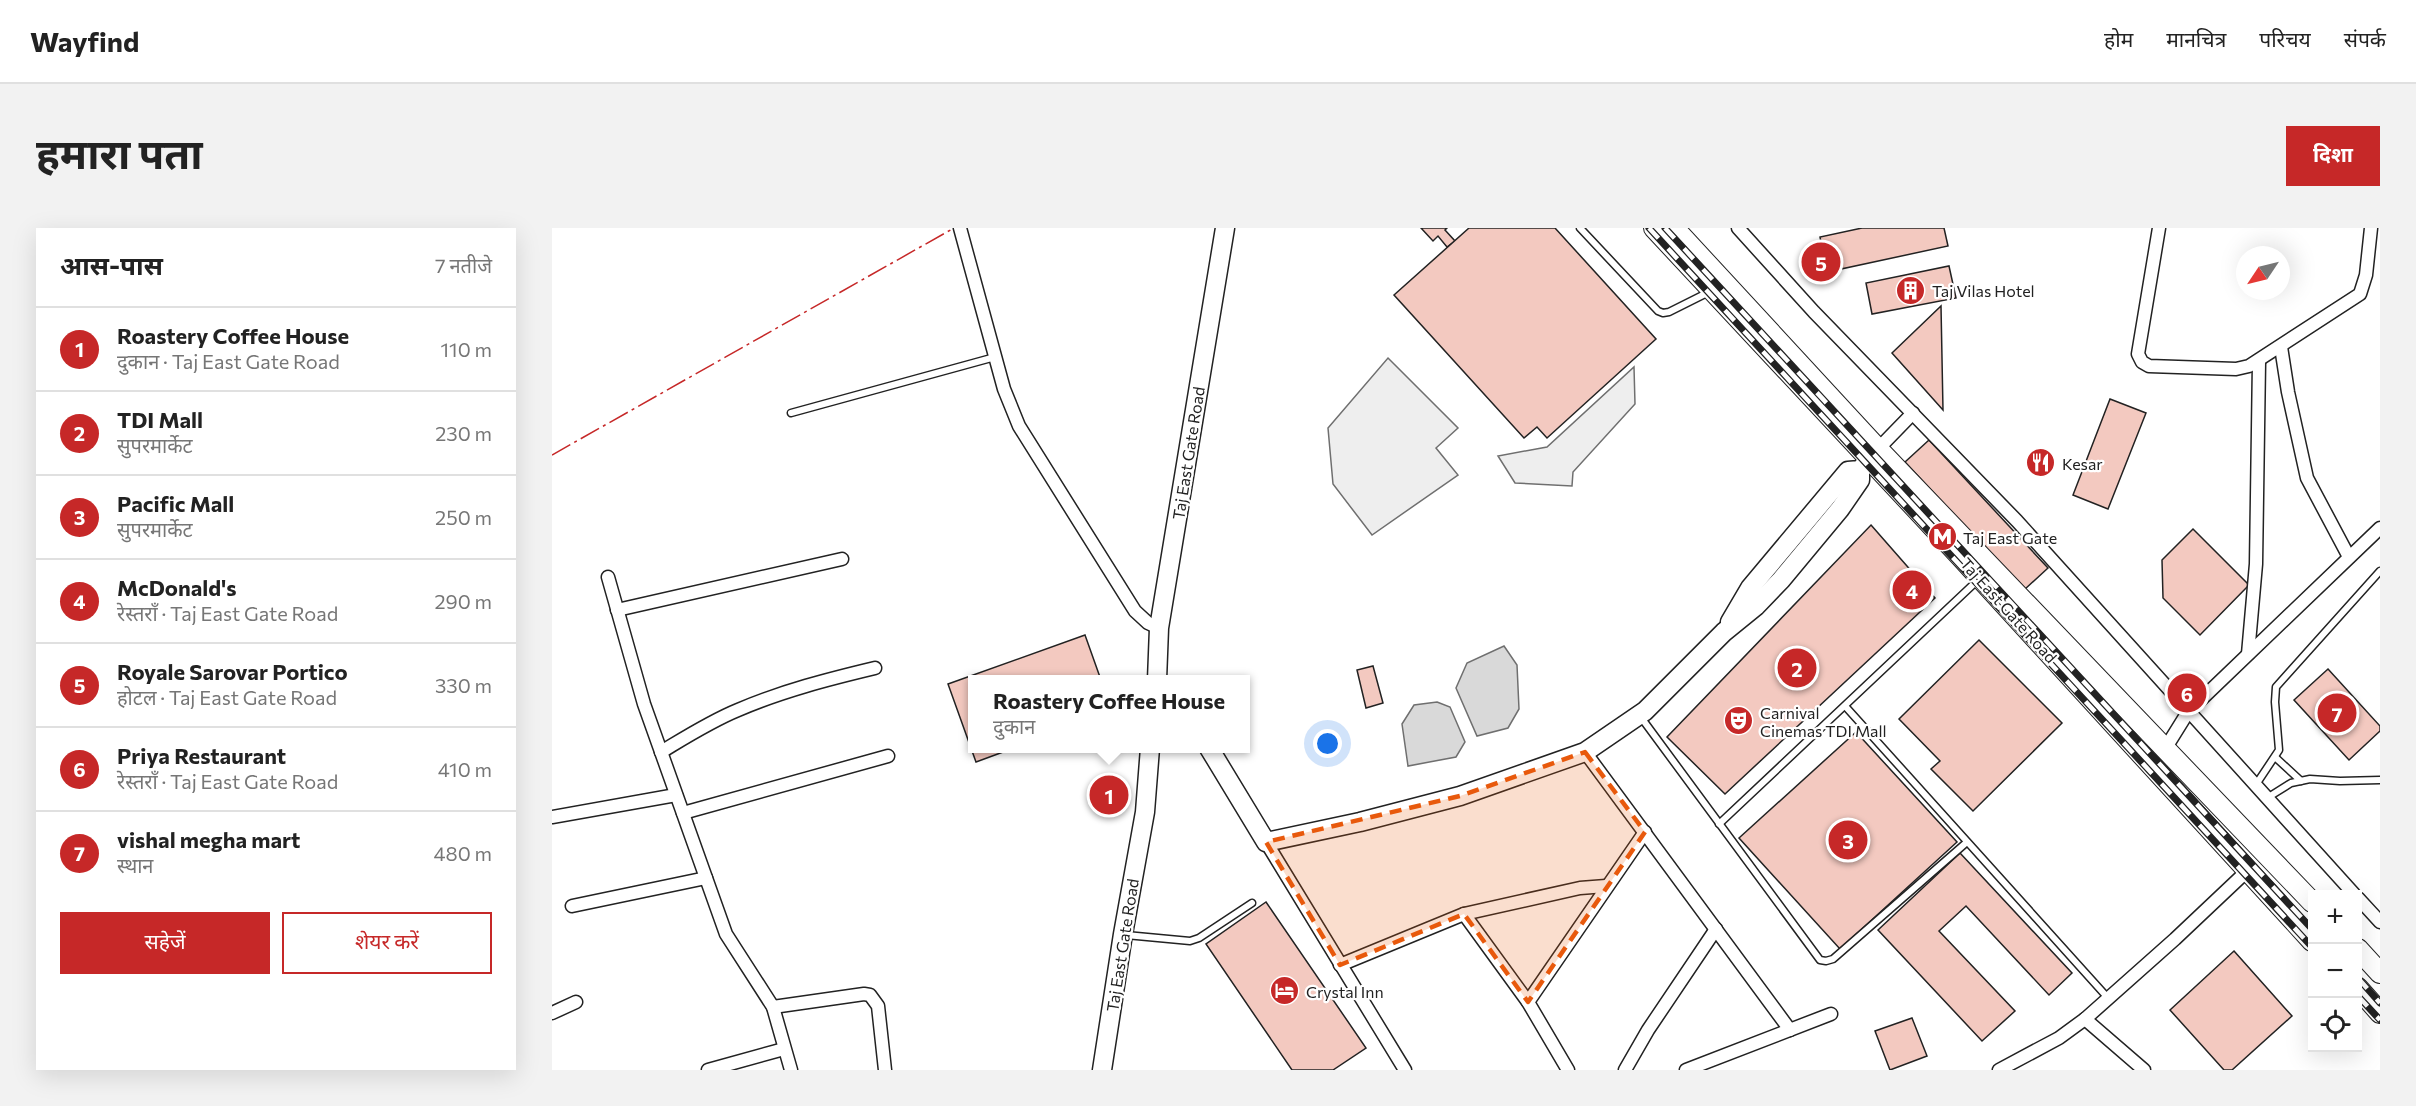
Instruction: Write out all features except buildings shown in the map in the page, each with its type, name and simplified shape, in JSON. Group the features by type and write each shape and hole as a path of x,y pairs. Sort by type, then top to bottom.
{"main road":[{"name":"Taj East Gate Road","path":"1158,675 1159,628 1225,228"},
{"name":"Taj East Gate Road","path":"1654,228 1980,578 2308,936"},
{"path":"1674,228 1869,460 2165,749 2308,897"},
{"path":"1212,753 1266,842 1360,822 1460,796 1585,752 1640,715 1724,632 1756,606 1801,557 1840,509 1860,480 1869,460"},
{"name":"Taj East Gate Road","path":"1102,1070 1145,812 1150,753"},
{"path":"1203,753 1222,768"},
{"path":"2362,953 2380,973"},
{"path":"2362,993 2380,1013"}],"street":[{"path":"960,228 1004,389 1019,426 1135,611 1148,623 1159,628"},
{"path":"1738,228 1814,312 2017,520 2350,890"},
{"path":"2159,228 2138,346 2138,354 2142,362 2149,366 2236,369 2259,362 2360,294 2366,275 2371,228"},
{"path":"2282,347 2288,392 2307,478 2349,557"},
{"path":"2248,654 2256,564 2259,362"},
{"path":"1869,460 1913,413"},
{"path":"2165,749 2188,712 2380,528"},
{"path":"617,610 842,559"},
{"path":"608,577 644,704 726,934 773,1006 791,1070"},
{"path":"661,752 703,727 738,710 810,685 875,668"},
{"path":"1585,752 1790,1030"},
{"path":"683,813 888,756"},
{"path":"552,817 676,795"},
{"path":"1528,1002 1644,832"},
{"path":"1266,842 1405,1070"},
{"path":"1999,1070 2059,1038 2085,1019 2247,871"},
{"path":"572,906 706,878"},
{"path":"1340,965 1464,914 1580,888 1606,885"},
{"path":"2362,902 2380,922"},
{"path":"1464,914 1528,1002 1568,1070"},
{"path":"1625,1070 1648,1030 1716,928"},
{"path":"773,1006 870,995 878,1006 885,1070"},
{"path":"552,1013 576,1002"},
{"path":"1686,1070 1831,1014"},
{"path":"2085,1019 2144,1070"},
{"path":"708,1070 784,1049"}],"lane":[{"path":"1580,228 1658,311 1669,312 1712,291"},
{"path":"791,413 995,357"},
{"path":"2256,786 2279,750 2276,687 2380,571"},
{"path":"1719,824 1980,578"},
{"path":"1845,705 2108,998"},
{"path":"1640,715 1820,960 1826,962 1833,959 1967,842"},
{"path":"2275,757 2301,781"},
{"path":"2266,798 2291,783 2301,781 2380,780"},
{"path":"1123,934 1190,940 1199,938 1252,903"}],"highlighted area":[{"path":"1585,752 1645,832 1528,1002 1464,914 1340,965 1266,842 1460,796"}],"shaded area":[{"path":"1388,358 1458,428 1436,448 1458,475 1372,535 1333,484 1328,428"},
{"path":"1634,367 1635,404 1573,472 1572,486 1515,483 1498,456 1547,447"},
{"path":"1504,646 1517,665 1519,709 1508,728 1477,736 1456,688 1467,663"},
{"path":"1437,702 1450,707 1465,742 1456,757 1408,766 1402,724 1414,705"}],"railway":[{"path":"1649,228 2309,944"},
{"path":"1665,228 2308,925"},
{"path":"2362,983 2380,1003"},
{"path":"2360,998 2380,1020"}],"power":[{"path":"552,455 954,228"}],"place":[{"name":"Royale Sarovar Portico","path":"1821,262"},
{"name":"Taj Vilas Hotel","path":"1911,290"},
{"name":"Kesar","path":"2041,463"},
{"name":"Taj East Gate","path":"1942,537"},
{"name":"McDonald's","path":"1912,590"},
{"name":"TDI Mall","path":"1797,668"},
{"name":"Priya Restaurant","path":"2187,693"},
{"name":"vishal megha mart","path":"2337,713"},
{"name":"Carnival Cinemas TDI Mall","path":"1739,721"},
{"name":"Roastery Coffee House","path":"1109,795"},
{"name":"Pacific Mall","path":"1848,840"},
{"name":"Crystal Inn","path":"1285,991"}]}
